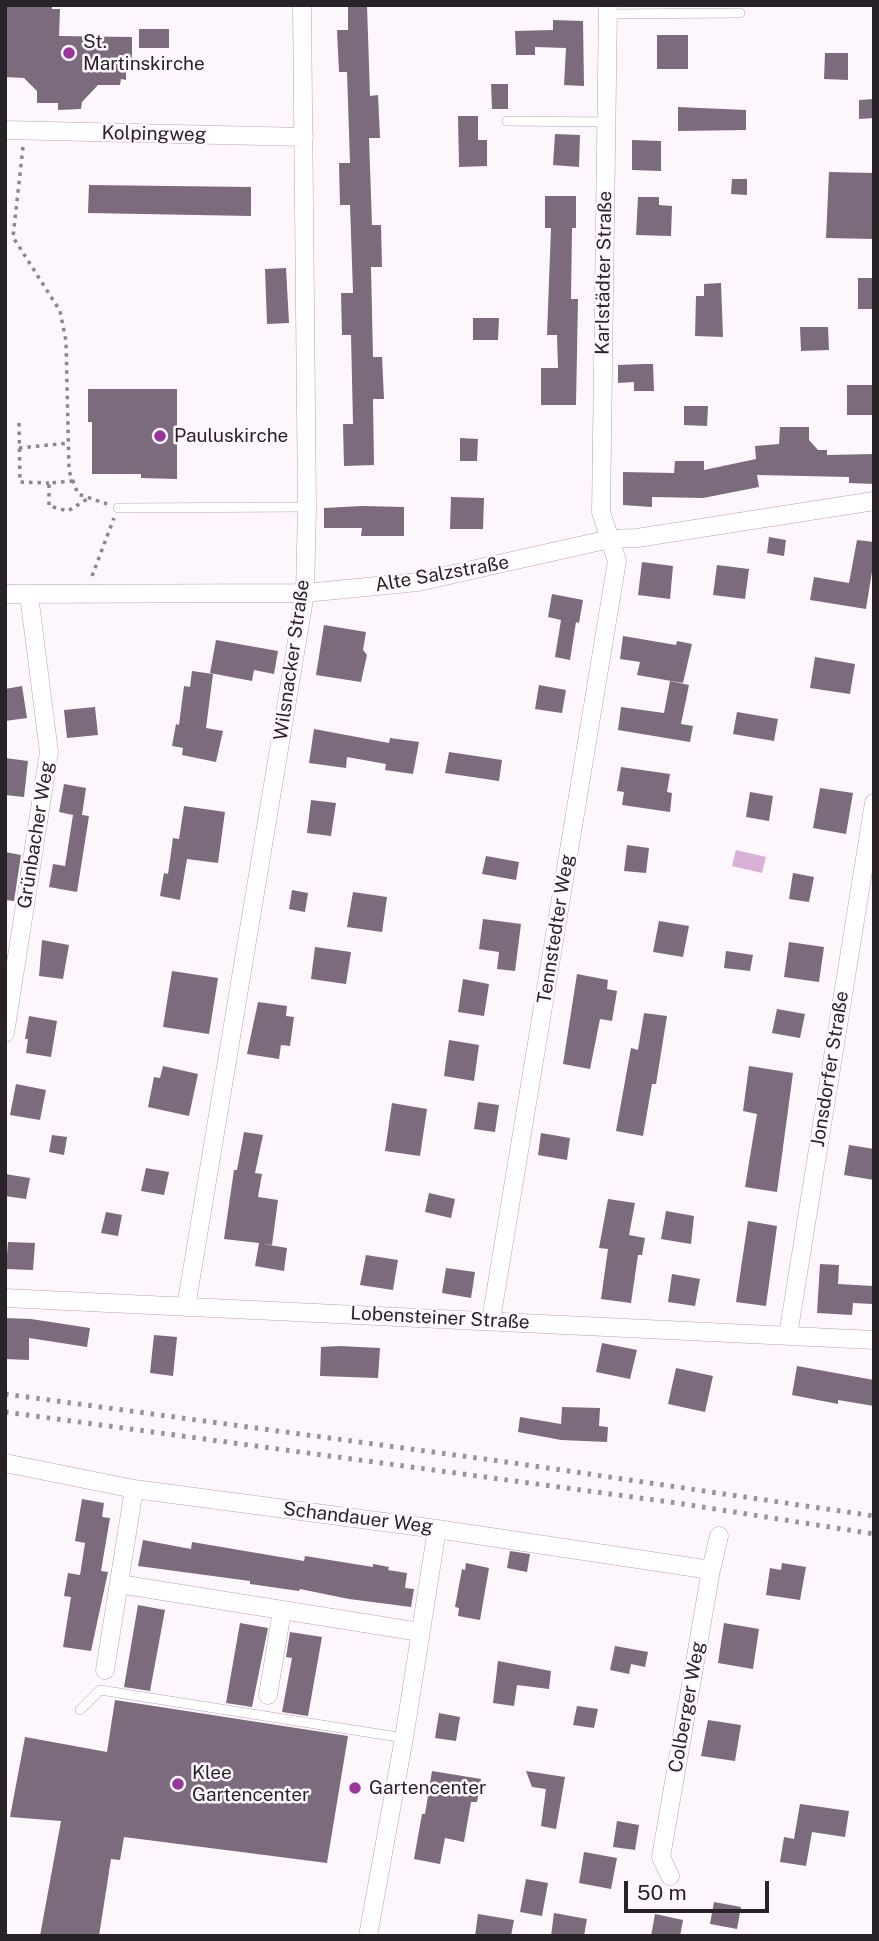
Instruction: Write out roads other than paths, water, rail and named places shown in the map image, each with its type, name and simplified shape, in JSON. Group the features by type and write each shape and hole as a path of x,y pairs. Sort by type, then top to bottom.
{"street":[{"name":"Wilsnacker Straße","path":"186,1307 305,593 307,508 302,5"},
{"name":"Karlstädter Straße","path":"608,9 601,512 610,540"},
{"name":"Kolpingweg","path":"5,130 304,137"},
{"name":"Alte Salzstraße","path":"5,594 305,593 418,582 610,540 874,501"},
{"name":"Tennstedter Weg","path":"491,1320 617,561 610,540"},
{"name":"Grünbacher Weg","path":"5,1033 49,752 29,595"},
{"name":"Jonsdorfer Straße","path":"788,1335 874,803"},
{"name":"Lobensteiner Straße","path":"5,1298 874,1340"},
{"name":"Schandauer Weg","path":"5,1463 134,1489 437,1528 711,1570"},
{"path":"104,1670 134,1489"},
{"path":"368,1936 404,1738 437,1528"},
{"name":"Colberger Weg","path":"670,1876 661,1857 719,1536"},
{"path":"119,1584 420,1632"},
{"path":"268,1695 282,1611"}],"lane":[{"path":"608,9 740,13"},
{"path":"507,121 607,121"},
{"path":"118,508 307,508"},
{"path":"79,1710 100,1690 404,1738"}],"railway":[{"path":"5,1394 514,1463 874,1516"},
{"path":"5,1412 677,1503 874,1534"}],"place":[{"name":"St. Martinskirche","path":"69,53"},
{"name":"Pauluskirche","path":"160,436"},
{"name":"Klee Gartencenter","path":"178,1784"},
{"name":"Gartencenter","path":"355,1788"}]}
